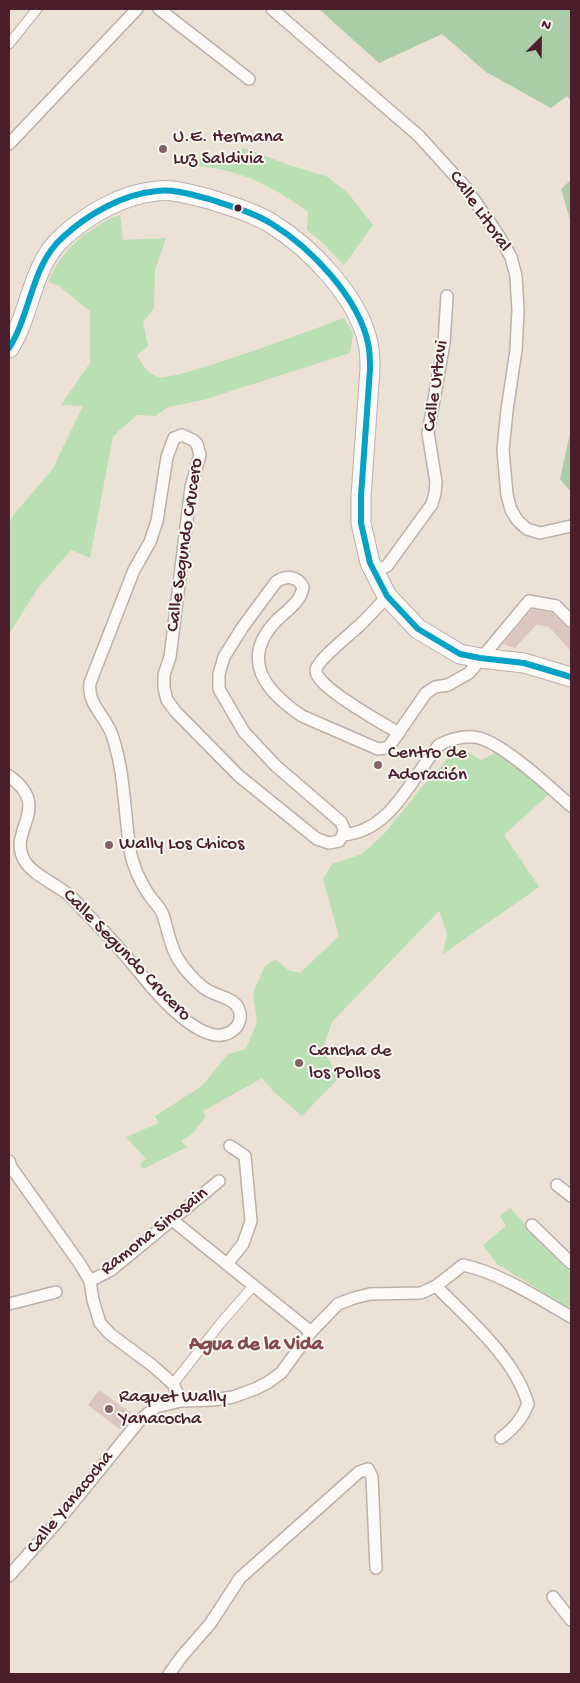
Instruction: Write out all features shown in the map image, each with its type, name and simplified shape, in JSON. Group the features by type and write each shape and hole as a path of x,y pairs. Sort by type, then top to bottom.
{"highway":[{"path":"9,348 22,321 32,289 52,249 62,237 75,227 112,204 146,192 170,190 238,208 271,223 299,243 326,269 345,296 364,330 370,351 370,369 361,496 361,522 364,542 374,571 387,596 418,629 460,654 524,663 571,677"}],"street":[{"path":"9,44 37,9"},
{"path":"9,144 136,9"},
{"path":"159,9 249,79"},
{"name":"Calle Litoral","path":"272,9 419,136 466,188 499,236 511,257 516,276 518,310 516,350 503,450 507,495 511,510 526,529 540,533 571,526"},
{"name":"Calle Urtavi","path":"374,571 386,566 432,504 436,493 428,433 443,351 447,296"},
{"name":"Calle Segundo Crucero","path":"9,776 29,798 30,808 20,844 26,863 71,897 117,944 152,988 182,1018 198,1028 212,1033 226,1034 235,1029 240,1018 237,1006 232,1001 204,989 186,971 177,957 166,930 163,915 151,898 135,866 130,851 122,784 115,746 109,728 90,695 90,683 134,570 150,542 157,522 167,457 172,441 182,434 197,444 200,455 191,487 170,657 164,675 164,688 167,700 185,722 239,776 317,839 329,843 339,841 343,835"},
{"path":"571,621 556,606 529,601 469,673 448,685 435,687 426,693 399,733 386,748 378,749 302,716 267,685 258,666 259,650 271,626 300,597 303,587 297,580 284,577 276,582 242,628 224,657 219,674 220,689 244,732 276,766 341,822 344,829 343,835 356,834 376,823 394,808 439,745 448,740 474,736 502,750 520,762 571,806"},
{"path":"387,596 361,624 323,658 315,672 317,678 330,690 370,717 399,733"},
{"path":"227,1264 243,1244 251,1221 245,1156 230,1146"},
{"path":"9,1161 11,1167 90,1281 100,1323 110,1334 153,1366 173,1384 181,1401"},
{"name":"Ramona Sinosain","path":"90,1281 110,1270 219,1181"},
{"path":"557,1185 571,1196"},
{"path":"171,1219 311,1332"},
{"path":"532,1225 571,1263"},
{"name":"Calle Yanacocha","path":"9,1576 58,1521 140,1420 156,1407 181,1401 233,1397 267,1383 280,1372 311,1332 338,1304 370,1294 421,1293 436,1286 463,1265 475,1268 517,1287 571,1318"},
{"path":"173,1384 220,1324 254,1286"},
{"path":"436,1286 483,1334 513,1371 524,1391 528,1404 523,1416 513,1429 501,1438"},
{"path":"9,1304 56,1292"},
{"path":"169,1674 210,1624 240,1578 359,1472 368,1469 372,1477 376,1568"},
{"path":"553,1597 571,1620"}],"green space":[{"path":"319,9 571,9 571,101 567,96 551,108 486,72 442,34 379,63"},
{"path":"244,148 289,165 326,176 348,193 373,225 344,265 323,243 307,230 308,212 277,192 253,179 235,173 172,162 224,155"},
{"path":"571,180 571,223 561,189"},
{"path":"120,215 123,240 166,238 155,270 154,308 143,322 148,346 137,355 145,368 154,375 169,377 189,372 344,318 353,333 350,353 203,400 168,407 155,416 137,415 113,436 90,558 71,550 38,588 9,634 9,524 15,513 52,470 83,406 61,405 90,363 90,311 59,286 48,282 62,257 73,244 102,223"},
{"path":"571,429 571,492 560,479"},
{"path":"466,751 481,760 497,752 525,771 549,794 504,835 539,887 443,954 447,933 439,911 332,1022 322,1050 340,1077 302,1116 273,1091 262,1078 203,1111 206,1116 192,1134 181,1141 187,1147 143,1169 140,1164 146,1159 126,1137 159,1123 155,1116 202,1086 228,1054 246,1049 257,1022 253,993 265,966 276,959 288,970 300,973 339,936 323,879 332,864 362,854 384,834 450,756"},
{"path":"510,1208 571,1273 571,1309 497,1264 483,1245 506,1226 500,1216"}],"building":[{"path":"532,609 552,613 566,626 571,628 571,651 549,627 536,625 515,648 503,644"},
{"name":"Raquet Wally Yanacocha","path":"99,1390 131,1413 119,1429 88,1405"}],"transit line":[{"path":"9,348 16,335 44,261 52,248 83,221 107,206 131,196 157,191 170,191 190,194 225,204 272,224 302,246 331,275 344,291 363,326 370,352 370,369 361,496 361,523 370,563 387,596 418,629 460,654 524,663 571,677"}],"place":[{"name":"U.E. Hermana Luz Saldivia","path":"163,149"},
{"name":"Centro de Adoración","path":"378,765"},
{"name":"Wally Los Chicos","path":"109,845"},
{"name":"Cancha de los Pollos","path":"299,1063"},
{"name":"Raquet Wally Yanacocha","path":"109,1409"}],"district":[{"name":"Agua de la Vida","path":"256,1346"}]}
